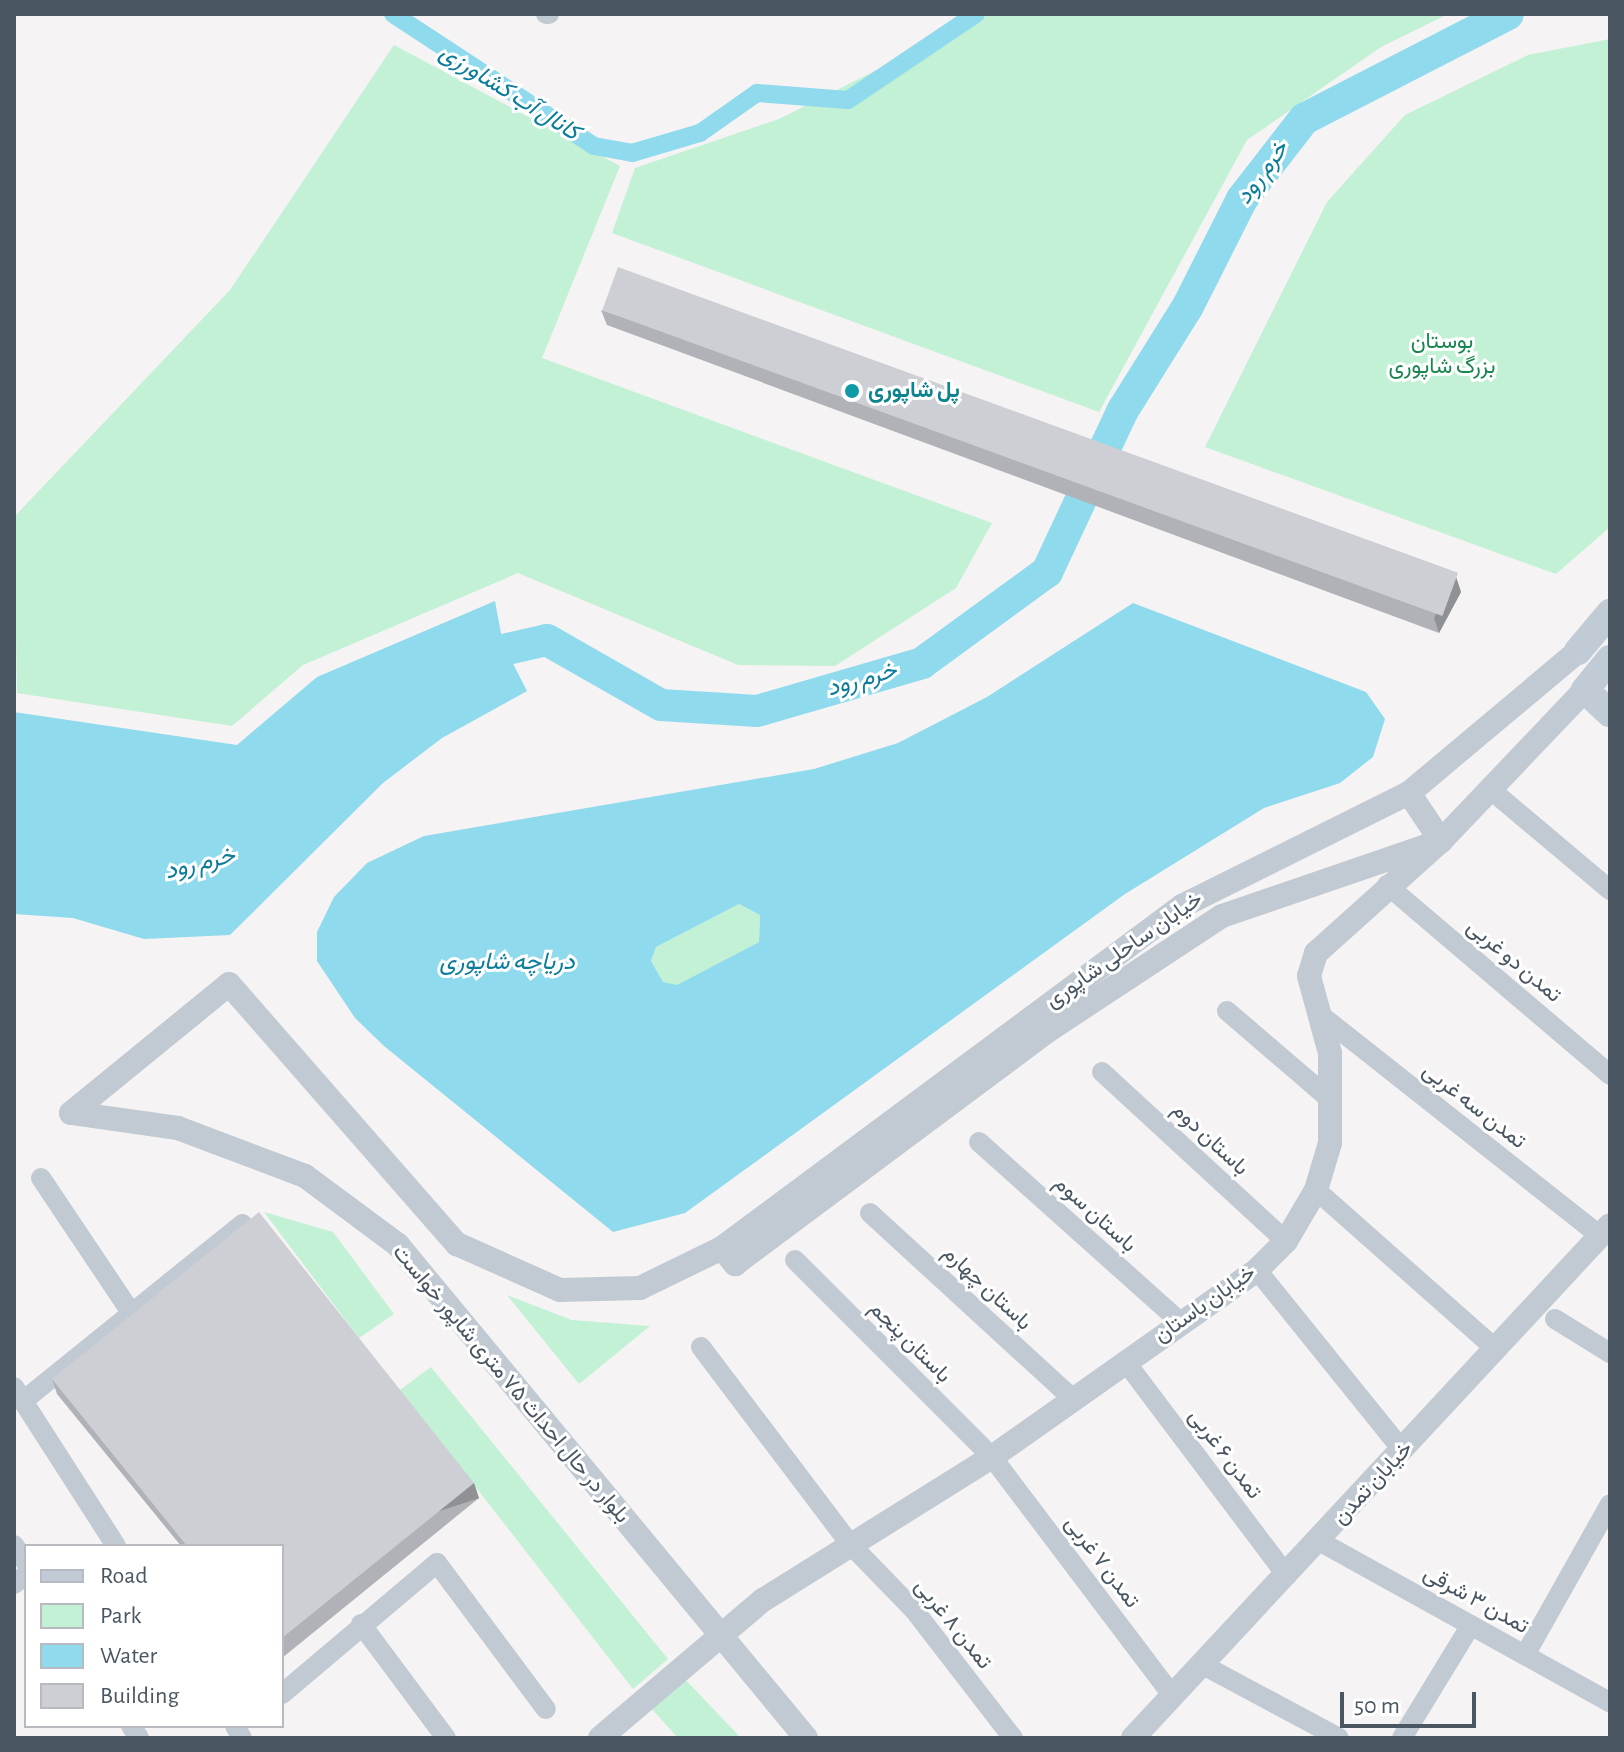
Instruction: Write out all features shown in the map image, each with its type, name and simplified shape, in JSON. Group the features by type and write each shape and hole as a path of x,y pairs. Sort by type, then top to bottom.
{"main road":[{"name":"خیابان ساحلی شاپوری","path":"1578,651 1610,613"},
{"name":"خیابان ساحلی شاپوری","path":"1585,690 1610,659"},
{"path":"1585,690 1610,713"}],"street":[{"name":"خیابان ساحلی شاپوری","path":"728,1256 1042,1022 1182,906 1409,793 1578,651"},
{"name":"خیابان ساحلی شاپوری","path":"1042,1022 1222,916 1441,841 1585,690"},
{"path":"1490,789 1610,890"},
{"path":"1409,793 1441,841"},
{"name":"خیابان باستان","path":"600,1738 718,1636 850,1544 992,1457 1179,1321 1257,1270 1286,1241 1316,1190 1330,1143 1330,1053 1309,976 1316,953 1387,885 1441,841"},
{"name":"تمدن دو غربی","path":"1387,885 1610,1075"},
{"name":"بلوار در حال احداث ۷۵ متری شاپور خواست","path":"728,1256 640,1288 560,1290 457,1244 229,984 71,1113 178,1128 305,1176 398,1245 718,1636 806,1738"},
{"path":"1227,1011 1332,1101"},
{"name":"تمدن سه غربی","path":"1318,1013 1605,1230"},
{"name":"باستان دوم","path":"1102,1072 1286,1241"},
{"name":"باستان سوم","path":"979,1142 1179,1321"},
{"path":"41,1178 132,1314"},
{"path":"1316,1190 1496,1349"},
{"name":"باستان چهارم","path":"870,1213 1072,1398"},
{"path":"115,1544 18,1394 132,1314 242,1224"},
{"name":"خیابان تمدن","path":"1133,1738 1287,1576 1605,1230"},
{"name":"باستان پنجم","path":"795,1260 992,1457"},
{"path":"1257,1270 1402,1450"},
{"path":"1555,1319 1610,1353"},
{"name":"تمدن ۸ غربی","path":"701,1347 850,1544 914,1610 1013,1738"},
{"name":"تمدن ۶ غربی","path":"1125,1361 1287,1576"},
{"name":"تمدن ۷ غربی","path":"992,1457 1173,1696"},
{"path":"1525,1655 1610,1504"},
{"name":"تمدن ۳ شرقی","path":"1319,1541 1610,1702"},
{"path":"284,1692 361,1624 437,1563 546,1709"},
{"path":"361,1624 446,1738"},
{"path":"1402,1738 1471,1625"},
{"path":"1203,1665 1339,1738"}],"green space":[{"path":"988,14 1448,14 1381,47 1247,140 1099,412 612,233 635,168 779,119"},
{"name":"بوستان بزرگ شاپوری","path":"1610,39 1610,527 1556,574 1205,447 1327,202 1405,115 1528,55"},
{"path":"394,45 620,166 542,358 992,523 956,588 835,666 738,665 518,573 303,665 232,726 17,693 14,517 230,290"},
{"path":"739,904 760,915 759,942 676,986 663,982 651,961 656,947"},
{"path":"264,1212 333,1232 394,1314 359,1338"},
{"path":"507,1295 572,1320 650,1326 579,1384"},
{"path":"431,1367 668,1659 633,1689 400,1390"},
{"path":"683,1677 741,1738 678,1738 650,1707"}],"water":[{"path":"495,601 503,644 527,691 442,738 383,783 230,935 144,939 73,918 14,914 14,712 237,745 317,677"},
{"name":"دریاچه شاپوری","path":"1133,603 1366,692 1385,719 1373,757 1340,783 1264,808 1125,894 685,1213 613,1232 384,1046 355,1018 317,961 317,932 334,897 367,863 424,836 814,769 898,743 987,697","holes":["739,904 760,915 759,942 677,985 663,982 651,961 656,947"]}],"building":[{"path":"618,267 1458,573 1442,616 602,310"},
{"path":"259,1212 474,1483 284,1636 284,1544 185,1544 52,1379"}],"waterway":[{"name":"کانال آب کشاورزی","path":"393,14 594,146 632,153 700,133 757,93 848,100 976,14"},
{"name":"خرم رود","path":"464,659 547,640 661,705 757,711 922,663 1047,572 1123,410 1188,306 1242,199 1304,119 1508,14"}],"place":[{"name":"پل شاپوری","path":"852,391"}]}
